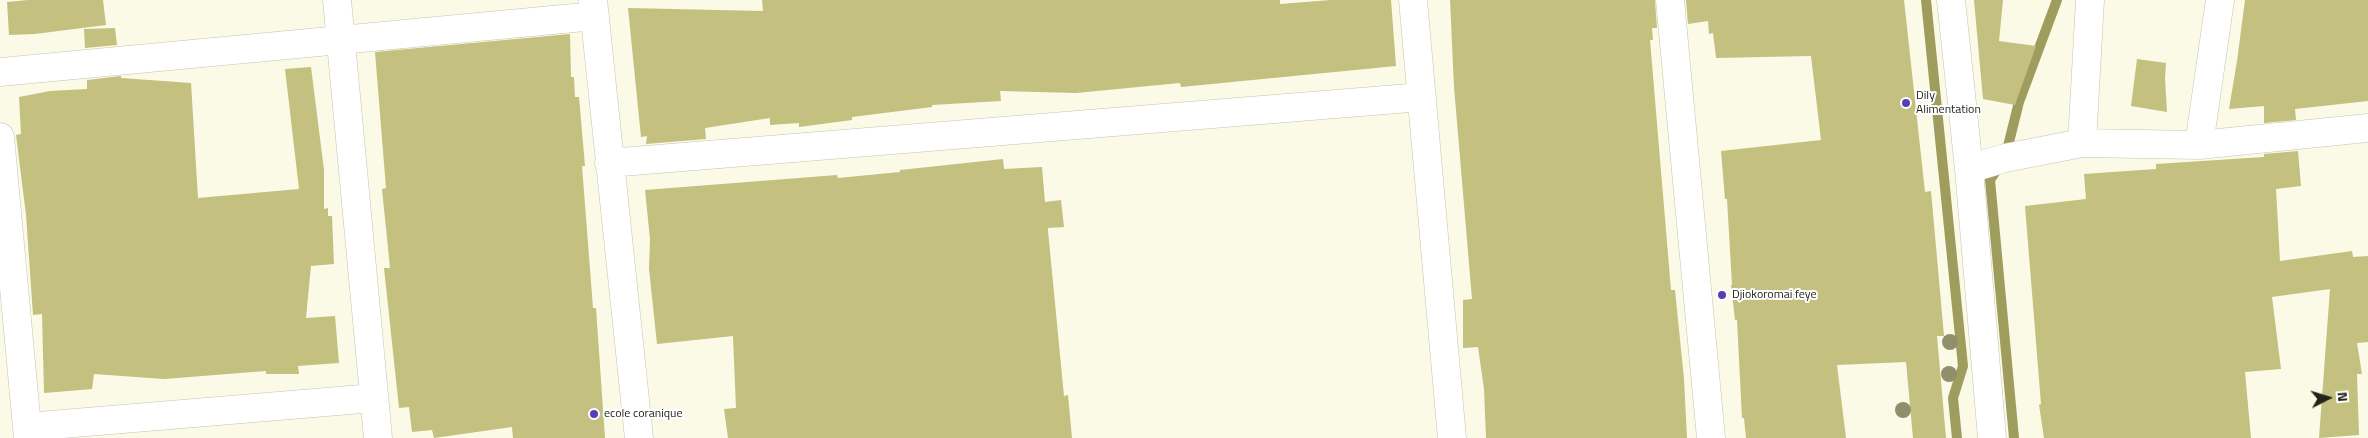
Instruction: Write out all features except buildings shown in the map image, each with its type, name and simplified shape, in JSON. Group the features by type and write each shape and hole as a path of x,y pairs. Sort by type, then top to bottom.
{"street":[{"path":"337,0 378,438"},
{"path":"1413,0 1452,438"},
{"path":"1670,0 1710,438"},
{"path":"1951,0 1969,169 1992,438"},
{"path":"2082,142 2090,0"},
{"path":"2199,145 2220,0"},
{"path":"0,72 340,40 594,8 639,438"},
{"path":"609,163 1422,97"},
{"path":"1969,169 2005,158 2082,142 2199,145 2368,128"},
{"path":"0,137 4,223 28,433 374,398"}],"waterway":[{"path":"1926,0 1963,366 1953,398 1957,438"},
{"path":"2014,438 1990,180 2005,158 2019,102 2057,0"}],"place":[{"name":"Dily Alimentation","path":"1906,103"},
{"name":"Djiokoromai feye","path":"1722,295"},
{"name":"ecole coranique","path":"594,414"}]}
